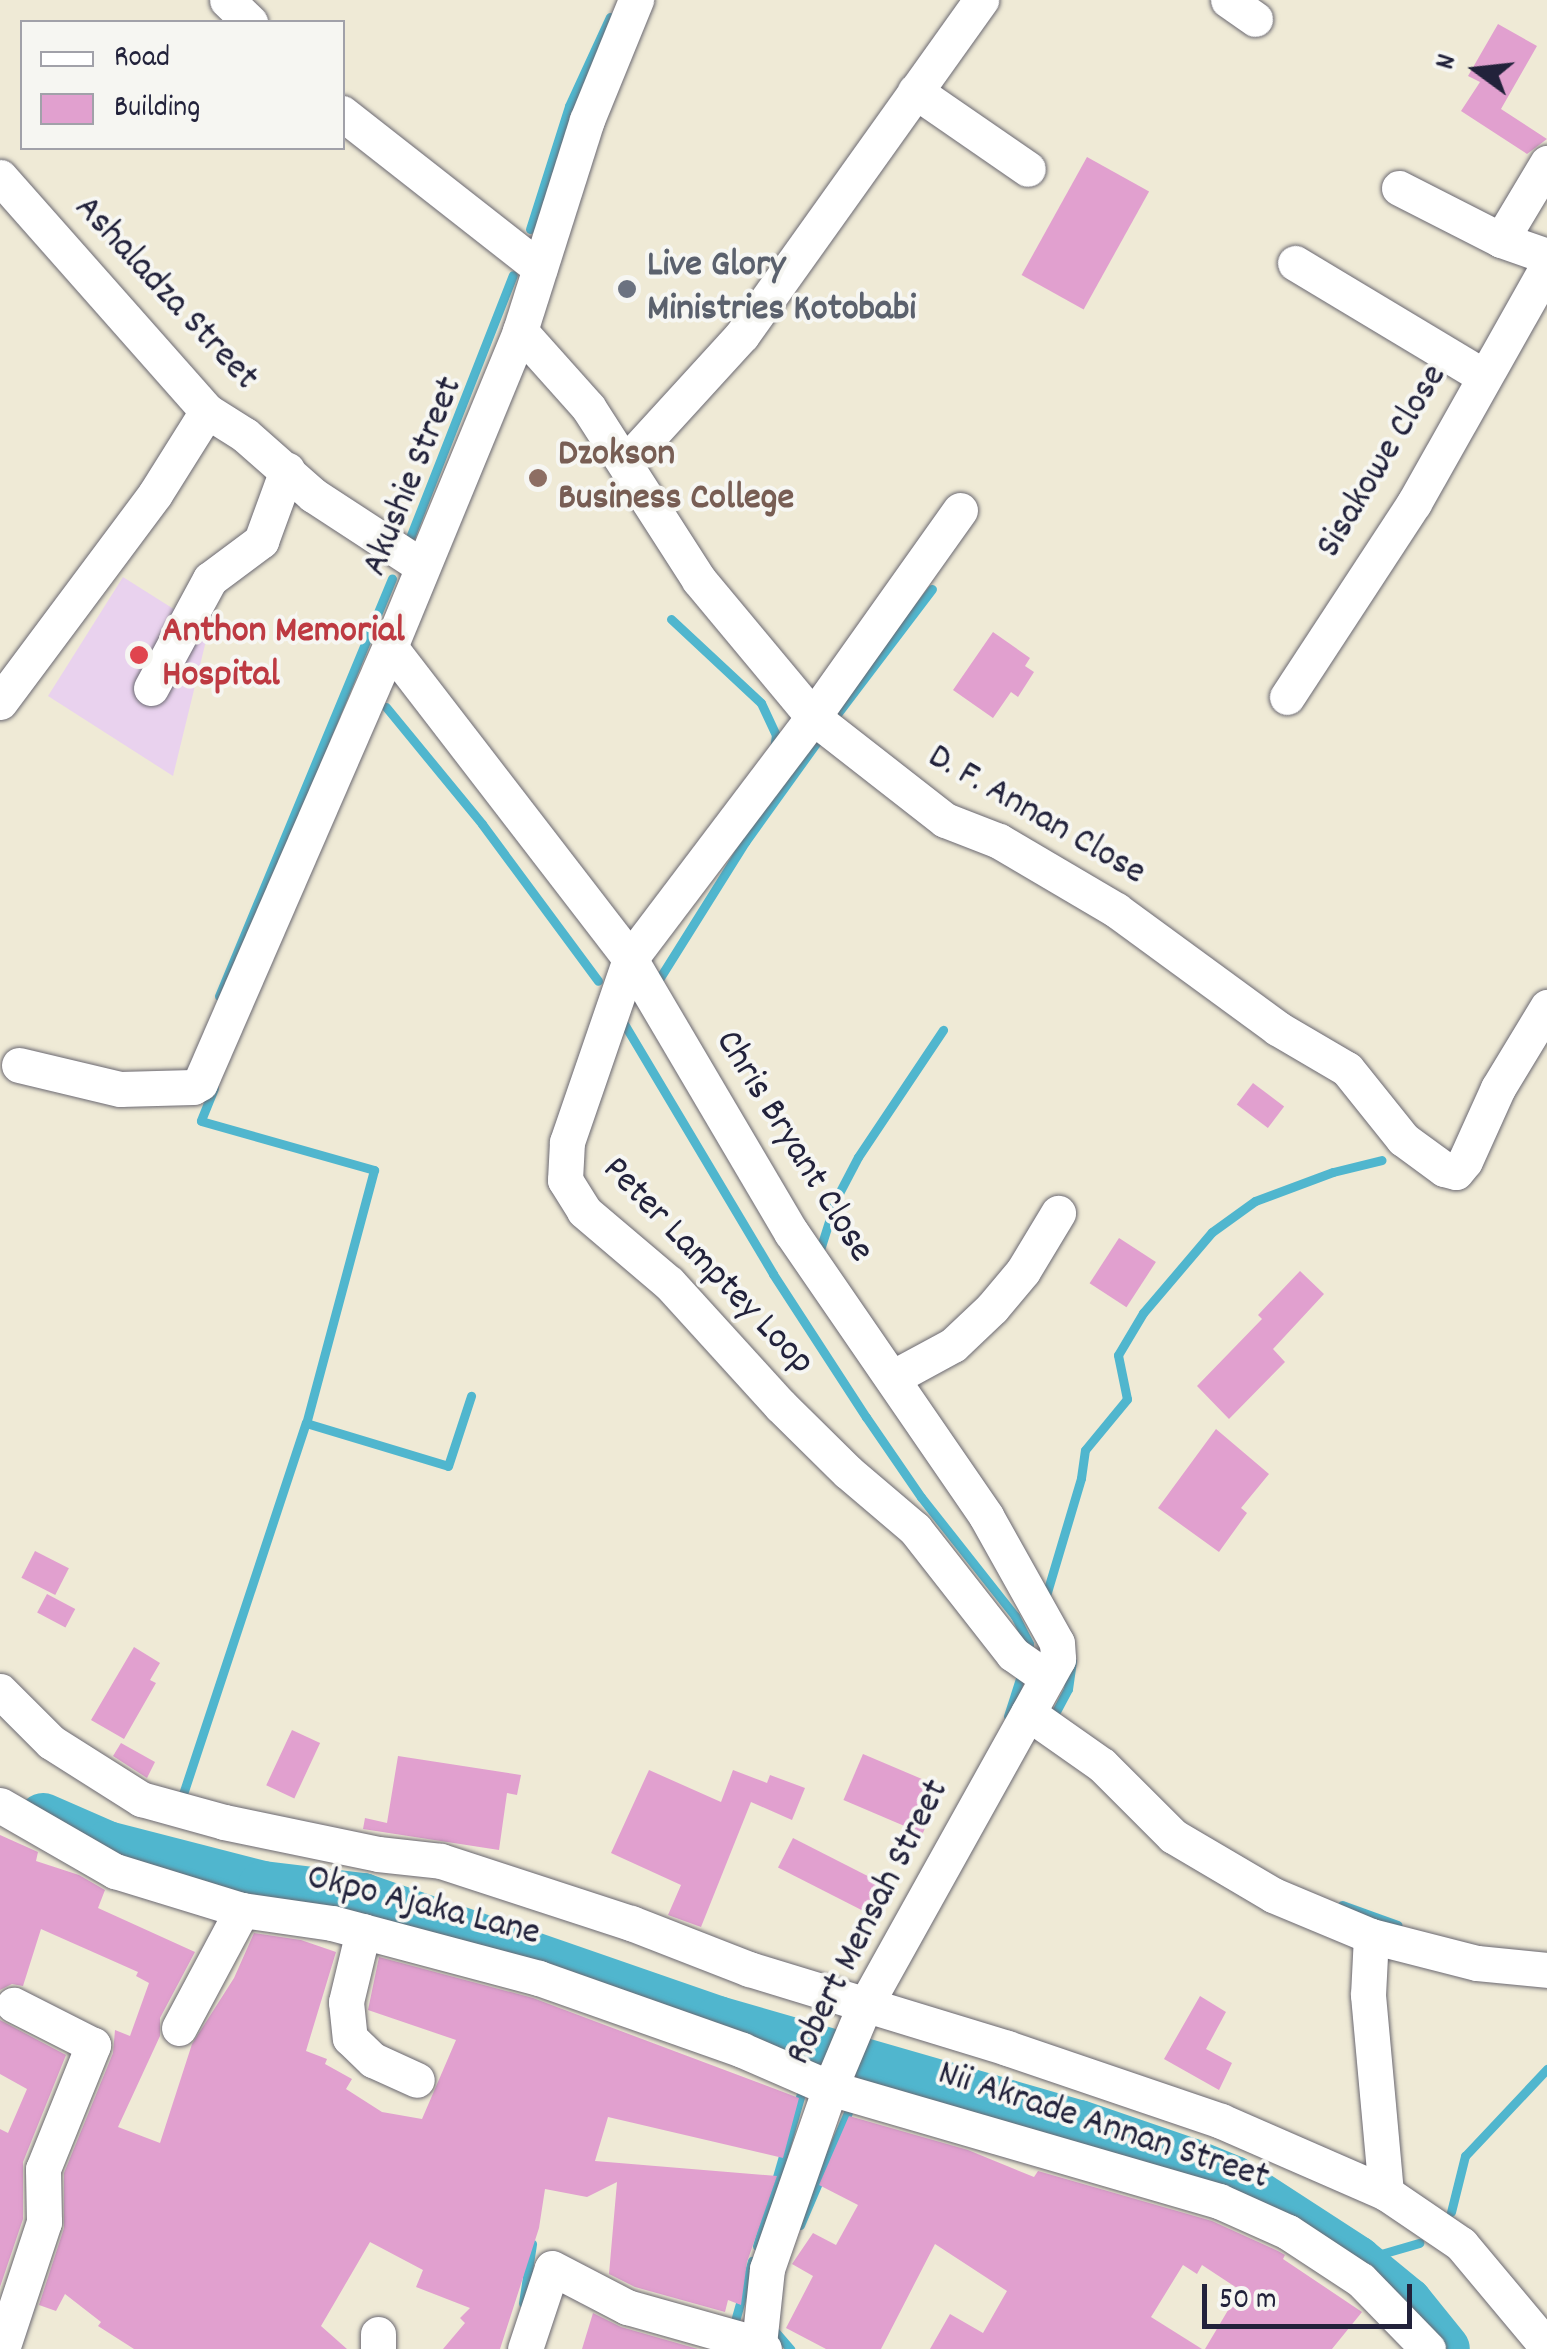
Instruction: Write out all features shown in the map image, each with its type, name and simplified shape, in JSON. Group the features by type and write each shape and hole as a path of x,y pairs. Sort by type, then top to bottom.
{"street":[{"path":"227,0 248,20"},
{"path":"626,462 742,335 980,0"},
{"name":"Akushie Street","path":"19,1065 120,1090 192,1088 200,1082 390,646 520,331 586,120 632,2"},
{"path":"916,92 1028,169"},
{"path":"345,115 540,268"},
{"path":"1502,240 1547,163"},
{"name":"Ashaladza Street","path":"0,176 208,411 313,494 422,566"},
{"path":"1399,188 1502,240 1547,256"},
{"path":"1295,263 1482,376"},
{"name":"Sisakowe Close","path":"1287,697 1414,503 1482,376 1547,267"},
{"name":"D. F. Annan Close","path":"520,331 588,407 700,580 813,717 945,820 999,841 1116,910 1278,1028 1347,1069 1403,1139 1444,1170 1456,1172 1465,1161 1498,1088 1547,1007"},
{"path":"0,702 155,494 208,411"},
{"path":"152,688 210,579 261,540 287,470"},
{"name":"Peter Lamptey Loop","path":"960,510 813,717 630,959 572,1125 565,1180 584,1211 670,1283 780,1405 848,1472 915,1529 1013,1654 1045,1676"},
{"name":"Chris Bryant Close","path":"390,646 630,959 790,1232 986,1516 1046,1624 1058,1659 1045,1676 1028,1714"},
{"path":"892,1378 953,1346 992,1308 1058,1213"},
{"path":"0,1691 51,1742 141,1799 243,1826 378,1854 441,1861 864,2007 1007,2048 1221,2120 1386,2193 1461,2244 1547,2347"},
{"path":"1028,1714 1102,1766 1173,1836 1274,1895 1371,1936 1477,1963 1547,1970"},
{"name":"Robert Mensah Street","path":"761,2346 766,2269 830,2088 864,2007 1028,1714"},
{"name":"Okpo Ajaka Lane","path":"0,1805 115,1871 242,1910 363,1932 539,1978 631,2008 830,2088"},
{"path":"178,2028 242,1910"},
{"path":"363,1932 346,2002 350,2038 373,2060 418,2080"},
{"path":"1371,1936 1368,1995 1386,2193"},
{"path":"2,2349 44,2222 44,2168 94,2044 14,2005"},
{"name":"Nii Akrade Annan Street","path":"830,2088 1219,2201 1288,2232 1361,2280 1428,2349"},
{"path":"525,2349 552,2268 627,2307 761,2346"}],"shaded area":[{"name":"Anthon Memorial Hospital","path":"223,571 173,776 48,696 123,577 180,613"}],"building":[{"path":"1498,24 1537,46 1501,109 1547,139 1527,154 1461,111 1480,82 1468,76"},
{"path":"1087,157 1149,191 1084,309 1022,275"},
{"path":"993,632 1030,658 1025,666 1034,672 1018,697 1011,692 993,718 953,690"},
{"path":"1253,1083 1284,1106 1268,1128 1237,1105"},
{"path":"1119,1238 1156,1262 1126,1307 1090,1283"},
{"path":"1300,1271 1324,1294 1273,1349 1285,1362 1229,1419 1197,1386 1262,1319 1258,1315"},
{"path":"1216,1429 1269,1474 1241,1508 1247,1513 1219,1552 1158,1508"},
{"path":"35,1551 69,1568 55,1595 21,1578"},
{"path":"47,1594 75,1609 65,1628 37,1613"},
{"path":"134,1647 160,1663 150,1680 156,1683 124,1739 91,1720"},
{"path":"292,1730 320,1743 294,1798 266,1785"},
{"path":"121,1743 155,1762 147,1778 113,1756"},
{"path":"863,1754 942,1788 923,1834 843,1800"},
{"path":"398,1756 521,1775 517,1795 507,1793 499,1850 363,1829 365,1818 387,1823"},
{"path":"649,1770 721,1802 733,1770 767,1783 770,1775 805,1788 792,1820 751,1802 701,1927 668,1915 681,1885 611,1853"},
{"path":"0,1835 38,1852 36,1861 79,1875 105,1890 98,1908 195,1952 160,2018 160,2036 118,2127 160,2143 192,2044 234,1978 254,1933 301,1940 336,1952 306,2051 327,2059 325,2064 352,2079 346,2089 382,2112 422,2119 456,2040 368,2010 379,1957 533,1998 799,2098 783,2158 608,2117 595,2161 777,2176 747,2262 741,2305 728,2300 725,2312 635,2287 609,2274 617,2182 587,2197 545,2189 539,2228 500,2349 443,2349 465,2323 460,2318 470,2308 416,2287 423,2270 370,2242 321,2326 347,2349 134,2349 98,2326 101,2322 65,2294 56,2311 39,2305 64,2228 64,2173 113,2053 115,2030 130,2036 149,1983 136,1976 138,1972 41,1929 23,1986 12,1984 0,1990"},
{"path":"793,1838 879,1882 864,1911 778,1867"},
{"path":"1200,1996 1226,2012 1206,2049 1232,2063 1219,2090 1164,2059"},
{"path":"0,2020 66,2055 23,2162 23,2219 0,2287 0,2129 8,2133 27,2089 0,2074"},
{"path":"849,2116 968,2150 1034,2177 1038,2171 1212,2221 1285,2255 1283,2259 1362,2312 1332,2349 1205,2349 1240,2290 1202,2265 1197,2274 1183,2265 1151,2317 1202,2349 930,2349 950,2314 983,2333 1007,2291 935,2244 881,2349 826,2349 786,2328 813,2276 792,2264 813,2233 836,2245 858,2205 819,2185"},
{"path":"593,2313 621,2327 698,2349 582,2349"}],"waterway":[{"path":"530,229 569,106 610,17"},
{"path":"411,535 513,275"},
{"path":"219,996 392,578"},
{"path":"831,722 932,589"},
{"path":"671,619 761,703 776,735 774,749"},
{"path":"386,707 482,824 598,981"},
{"path":"656,984 745,842 822,735"},
{"path":"620,1017 773,1274 866,1417 921,1497 1015,1616 1029,1644 1027,1654"},
{"path":"819,1253 836,1199 858,1157 943,1030"},
{"path":"214,1088 201,1121 374,1170 306,1423"},
{"path":"1045,1599 1081,1478 1085,1450 1127,1399 1118,1355 1143,1313 1212,1232 1255,1201 1333,1172 1382,1160"},
{"path":"183,1794 306,1423 448,1466 471,1396"},
{"path":"1051,1721 1068,1689 1072,1661"},
{"path":"1008,1716 1023,1669"},
{"path":"43,1818 107,1846 263,1886 363,1898 718,2021 1079,2125 1190,2163 1234,2181 1357,2261 1407,2302 1445,2349"},
{"path":"1342,1905 1398,1925"},
{"path":"770,2037 786,2055"},
{"path":"1451,2212 1465,2156 1547,2069"},
{"path":"757,2246 804,2083"},
{"path":"800,2225 853,2101"},
{"path":"1357,2261 1419,2243"},
{"path":"523,2303 532,2244"},
{"path":"733,2328 752,2261"},
{"path":"772,2328 790,2349"}],"place":[{"name":"Live Glory Ministries Kotobabi","path":"627,289"},
{"name":"Dzokson Business College","path":"538,478"},
{"name":"Anthon Memorial Hospital","path":"139,655"}]}
